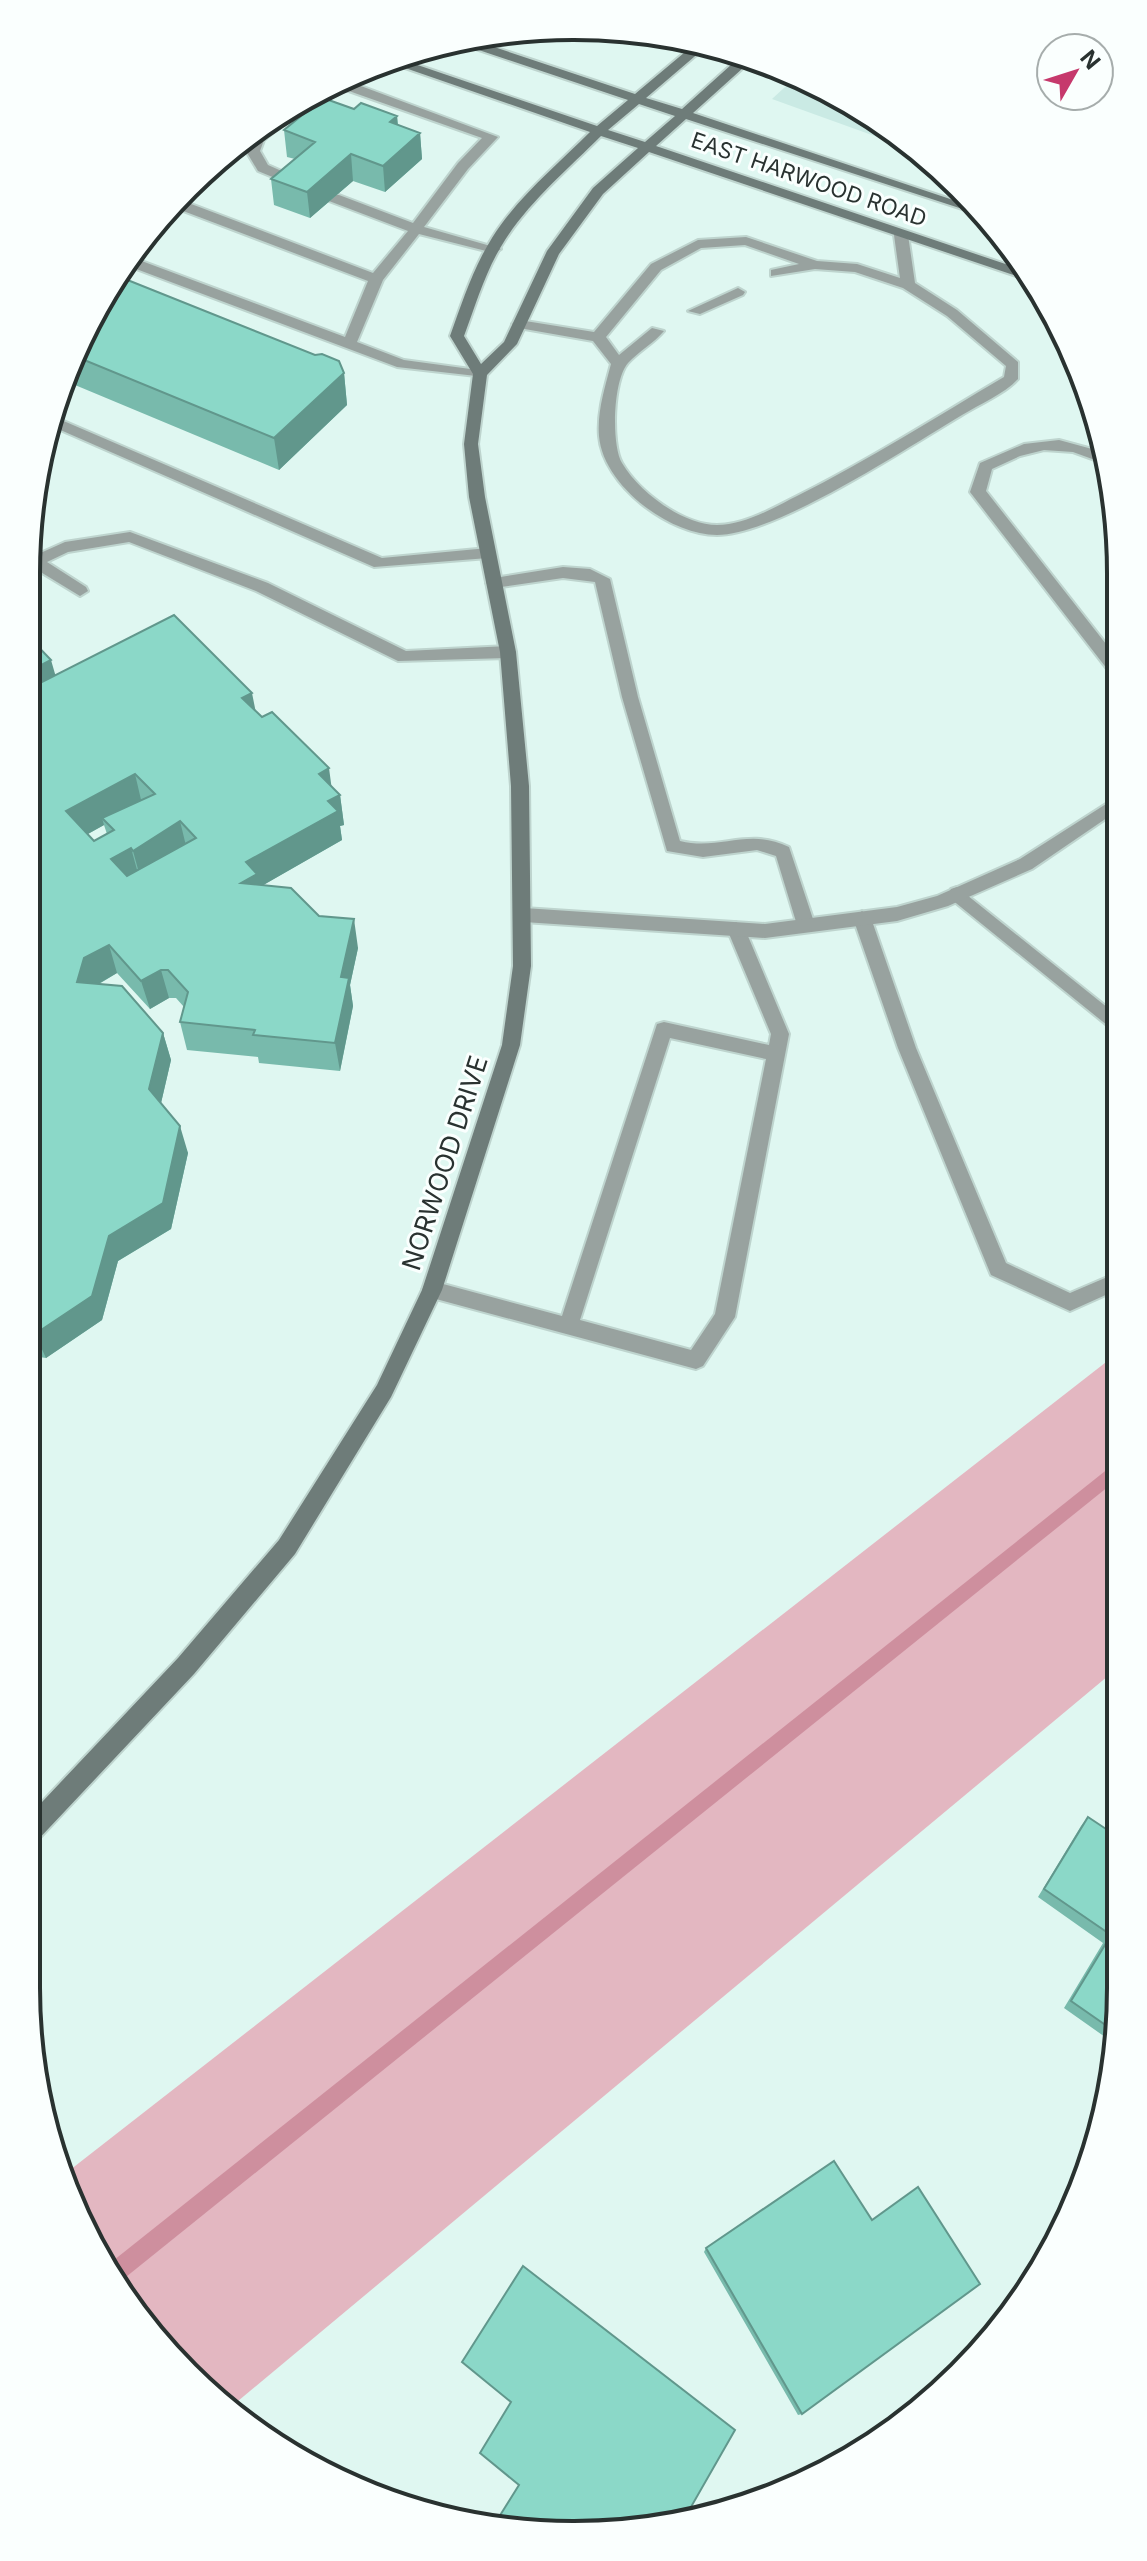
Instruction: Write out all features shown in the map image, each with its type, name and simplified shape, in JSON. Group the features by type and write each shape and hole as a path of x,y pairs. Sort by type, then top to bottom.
{"main road":[{"name":"EAST HARWOOD ROAD","path":"483,48 961,207"},
{"path":"691,53 633,99 541,188 494,249 457,336 480,374 510,344 552,254 598,191 640,144 682,116 738,66"},
{"name":"EAST HARWOOD ROAD","path":"409,66 1013,272"},
{"name":"NORWOOD DRIVE","path":"40,1821 186,1666 287,1547 384,1391 432,1290 511,1045 522,966 524,915 520,786 508,652 471,444 480,374"}],"street":[{"path":"349,344 376,279 463,166 491,137 354,88"},
{"path":"255,146 253,151 263,168 299,184"},
{"path":"334,198 416,229 494,249"},
{"path":"186,207 376,279"},
{"path":"901,235 908,285"},
{"path":"598,337 656,267 698,244 746,241 815,265 857,268 908,285 952,313 1013,365 1011,379 781,512 721,530 670,517 620,475 603,428 618,364 657,331"},
{"path":"139,265 402,364 480,374"},
{"path":"776,273 815,265"},
{"path":"695,311 738,292"},
{"path":"519,324 598,337 618,364"},
{"path":"61,424 380,563 488,553"},
{"path":"1093,453 1042,443 1017,448 985,466 978,492 1107,657"},
{"path":"40,557 65,547 130,537 262,587 404,657 508,652"},
{"path":"40,568 80,591"},
{"path":"494,583 567,573 592,574 602,579 630,697 673,846 693,853 754,841 774,846 783,852 806,925"},
{"path":"524,915 765,931 897,914 957,894 1026,864 1107,810"},
{"path":"957,894 1107,1018"},
{"path":"862,918 907,1048 998,1269 1070,1302 1107,1285"},
{"path":"432,1290 696,1360 725,1317 780,1034 736,929"},
{"path":"569,1324 664,1029 776,1054"}],"shaded area":[{"path":"787,85 840,111 882,139 772,99"},
{"path":"1107,1361 1107,1677 237,2402 172,2339 130,2284 95,2223 72,2169"}],"building":[{"path":"328,100 354,109 361,103 397,116 390,122 420,133 383,166 351,154 307,192 271,179 315,142 284,130 307,111"},
{"path":"128,280 315,355 322,354 339,361 344,373 274,438 85,360"},
{"path":"174,615 252,693 242,698 262,717 272,712 329,768 319,774 340,795 328,801 338,811 246,862 257,874 241,883 291,888 319,916 354,919 341,977 349,978 335,1043 253,1035 255,1030 180,1022 188,992 168,970 161,970 141,981 109,945 84,958 77,982 122,986 163,1033 149,1089 180,1126 163,1203 109,1236 92,1296 40,1331 40,683","holes":["135,774 155,794 102,818 114,830 94,841 66,811","180,821 196,838 127,876 111,859 131,848 133,851"]},
{"path":"40,649 51,660 40,666"},
{"path":"1088,1817 1107,1830 1107,1932 1044,1889"},
{"path":"1107,1942 1106,2025 1071,2001"},
{"path":"834,2161 872,2220 918,2187 980,2284 802,2414 706,2248"},
{"path":"523,2266 735,2430 690,2508 608,2520 539,2520 500,2515 519,2485 480,2453 511,2402 462,2362"}],"waterway":[{"path":"120,2269 1107,1478"}]}
